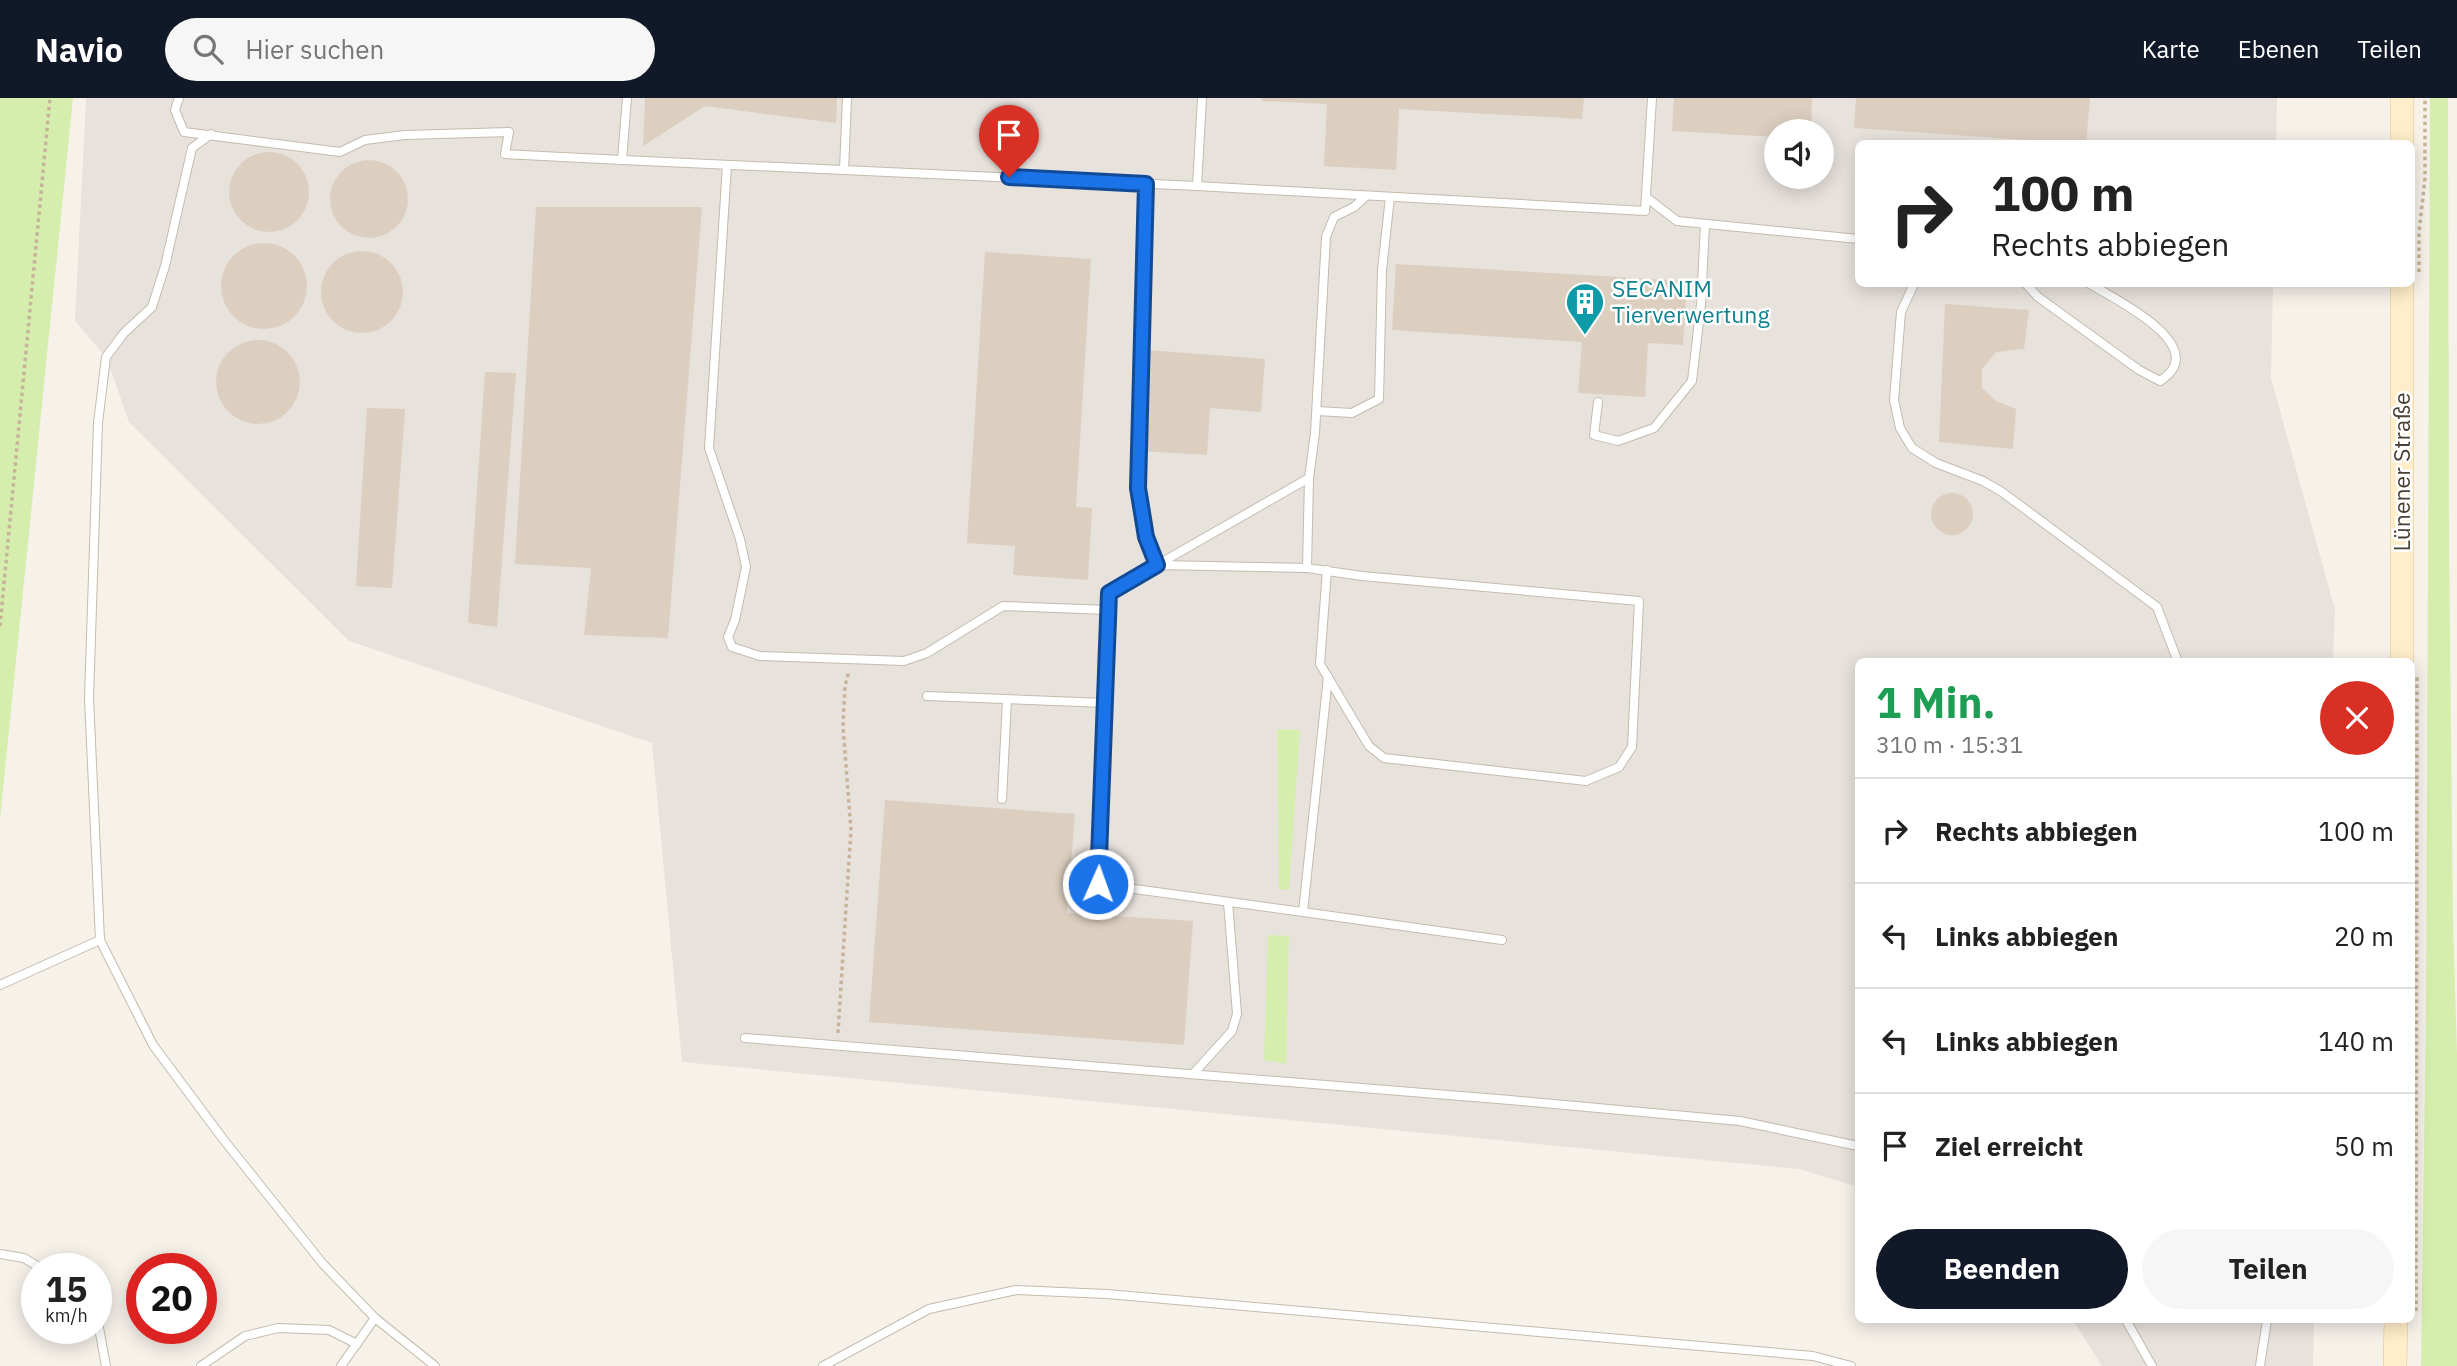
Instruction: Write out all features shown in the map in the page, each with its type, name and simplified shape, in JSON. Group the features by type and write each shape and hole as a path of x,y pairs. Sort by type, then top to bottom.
{"street":[{"path":"2402,98 2402,140"},
{"name":"Lünener Straße","path":"2409,658 2410,287"},
{"path":"2395,1366 2404,1323"}],"lane":[{"path":"178,98 175,110 184,131 340,152 365,140 405,135 509,132 505,154 1197,186 1645,211 1652,98"},
{"path":"622,160 627,98"},
{"path":"844,170 847,98"},
{"path":"1197,186 1202,98"},
{"path":"211,134 192,148 165,266 152,307 124,333 106,357 98,423 89,698 100,940 153,1045 223,1139 306,1243 376,1318 435,1366"},
{"path":"727,165 709,448 740,540 746,568 735,620 727,637 732,647 760,656 904,661 927,653 1003,606 1108,610"},
{"path":"1146,184 1138,488 1146,537 1157,565"},
{"path":"1307,568 1309,478 1317,411 1326,237 1334,218 1354,207 1366,196"},
{"path":"1317,411 1352,413 1379,399 1382,270 1390,197"},
{"path":"1646,197 1677,221 1855,239"},
{"path":"1598,402 1594,435 1619,441 1654,428 1692,381 1701,304 1705,225"},
{"path":"1913,287 1901,312 1894,400 1900,428 1912,448 1936,463 1983,481 2002,492 2157,607 2176,658"},
{"path":"2029,287 2038,297 2139,370 2160,381 2170,375 2176,361 2174,347 2153,322 2095,287"},
{"path":"1309,478 1109,593 1098,884 1502,940"},
{"path":"1157,565 1307,568 1327,570 1363,576 1639,601 1632,747 1619,767 1586,781 1384,758 1369,746 1320,664 1327,570"},
{"path":"1303,912 1328,677"},
{"path":"927,696 1105,704"},
{"path":"1002,799 1007,699"},
{"path":"1193,1074 1232,1031 1237,1014 1228,902"},
{"path":"0,985 100,940"},
{"path":"744,1038 1740,1121 1855,1145"},
{"path":"0,1254 21,1258"},
{"path":"823,1366 929,1309 1016,1290 1107,1294 1813,1356 1851,1366"},
{"path":"341,1366 376,1318"},
{"path":"2128,1323 2152,1366"},
{"path":"2260,1366 2267,1323"},
{"path":"201,1366 245,1336 278,1328 329,1330 357,1344"},
{"path":"101,1344 106,1366"}],"path":[{"path":"0,626 50,98"},
{"path":"2415,253 2425,180 2425,98"},
{"path":"837,1045 851,830 843,727 845,686 853,659"}],"shaded area":[{"path":"86,98 2277,98 2276,140 1855,140 1855,287 2273,287 2271,378 2335,610 2333,658 1855,658 1855,1186 1799,1169 682,1062 652,743 349,641 129,422 106,357 75,321"},
{"path":"2075,1323 2314,1323 2313,1366 2102,1366"}],"green space":[{"path":"0,98 73,98 0,819"},
{"path":"2430,98 2448,98 2449,544 2457,1054 2457,1366 2421,1366 2426,1014"},
{"path":"1277,729 1300,730 1289,890 1279,889"},
{"path":"1268,935 1289,936 1286,1064 1264,1060"}],"building":[{"path":"645,98 837,98 836,123 705,106 643,146"},
{"path":"1262,98 1584,98 1582,119 1399,109 1396,170 1324,166 1327,104 1262,101"},
{"path":"1674,98 1812,98 1811,119 1764,119 1764,136 1672,131"},
{"path":"1856,98 2090,98 2086,140 2028,140 1854,128"},
{"path":"269,152 284,155 297,164 306,177 309,192 306,207 297,220 284,229 269,232 254,229 241,220 232,207 229,192 232,177 241,164 254,155"},
{"path":"369,160 384,163 396,172 405,184 408,199 405,214 396,226 384,235 369,238 354,235 342,226 333,214 330,199 333,184 342,172 354,163"},
{"path":"536,207 702,207 668,638 584,635 591,568 515,564"},
{"path":"264,243 288,250 300,262 307,286 300,310 288,322 264,329 240,322 228,310 221,286 228,262 240,250"},
{"path":"354,251 370,251 385,258 396,269 403,284 400,308 391,321 370,333 354,333 339,326 328,315 321,300 321,284 328,269 339,258"},
{"path":"985,252 1091,259 1076,507 1092,508 1088,580 1013,575 1015,546 967,543"},
{"name":"SECANIM Tierverwertung","path":"1396,264 1687,281 1683,345 1648,343 1645,397 1578,393 1582,342 1392,330"},
{"path":"1945,304 2029,310 2024,349 1996,352 1982,369 1982,388 1996,401 2016,409 2013,449 1939,442"},
{"path":"258,340 274,343 288,352 297,366 300,382 297,398 288,412 274,421 258,424 242,421 228,412 219,398 216,382 219,366 228,352 242,343"},
{"path":"1148,350 1265,359 1261,412 1210,408 1207,455 1141,451"},
{"path":"485,372 516,373 497,627 468,623"},
{"path":"367,408 405,409 392,588 356,586"},
{"path":"1952,493 1967,499 1973,514 1967,529 1952,535 1937,529 1931,514 1937,499"},
{"path":"885,800 1075,814 1067,913 1193,921 1184,1045 869,1022"}],"place":[{"name":"SECANIM Tierverwertung","path":"1585,336"}],"route":[{"path":"1009,177 1146,184 1138,488 1146,537 1157,565 1109,593 1098,884"}]}
